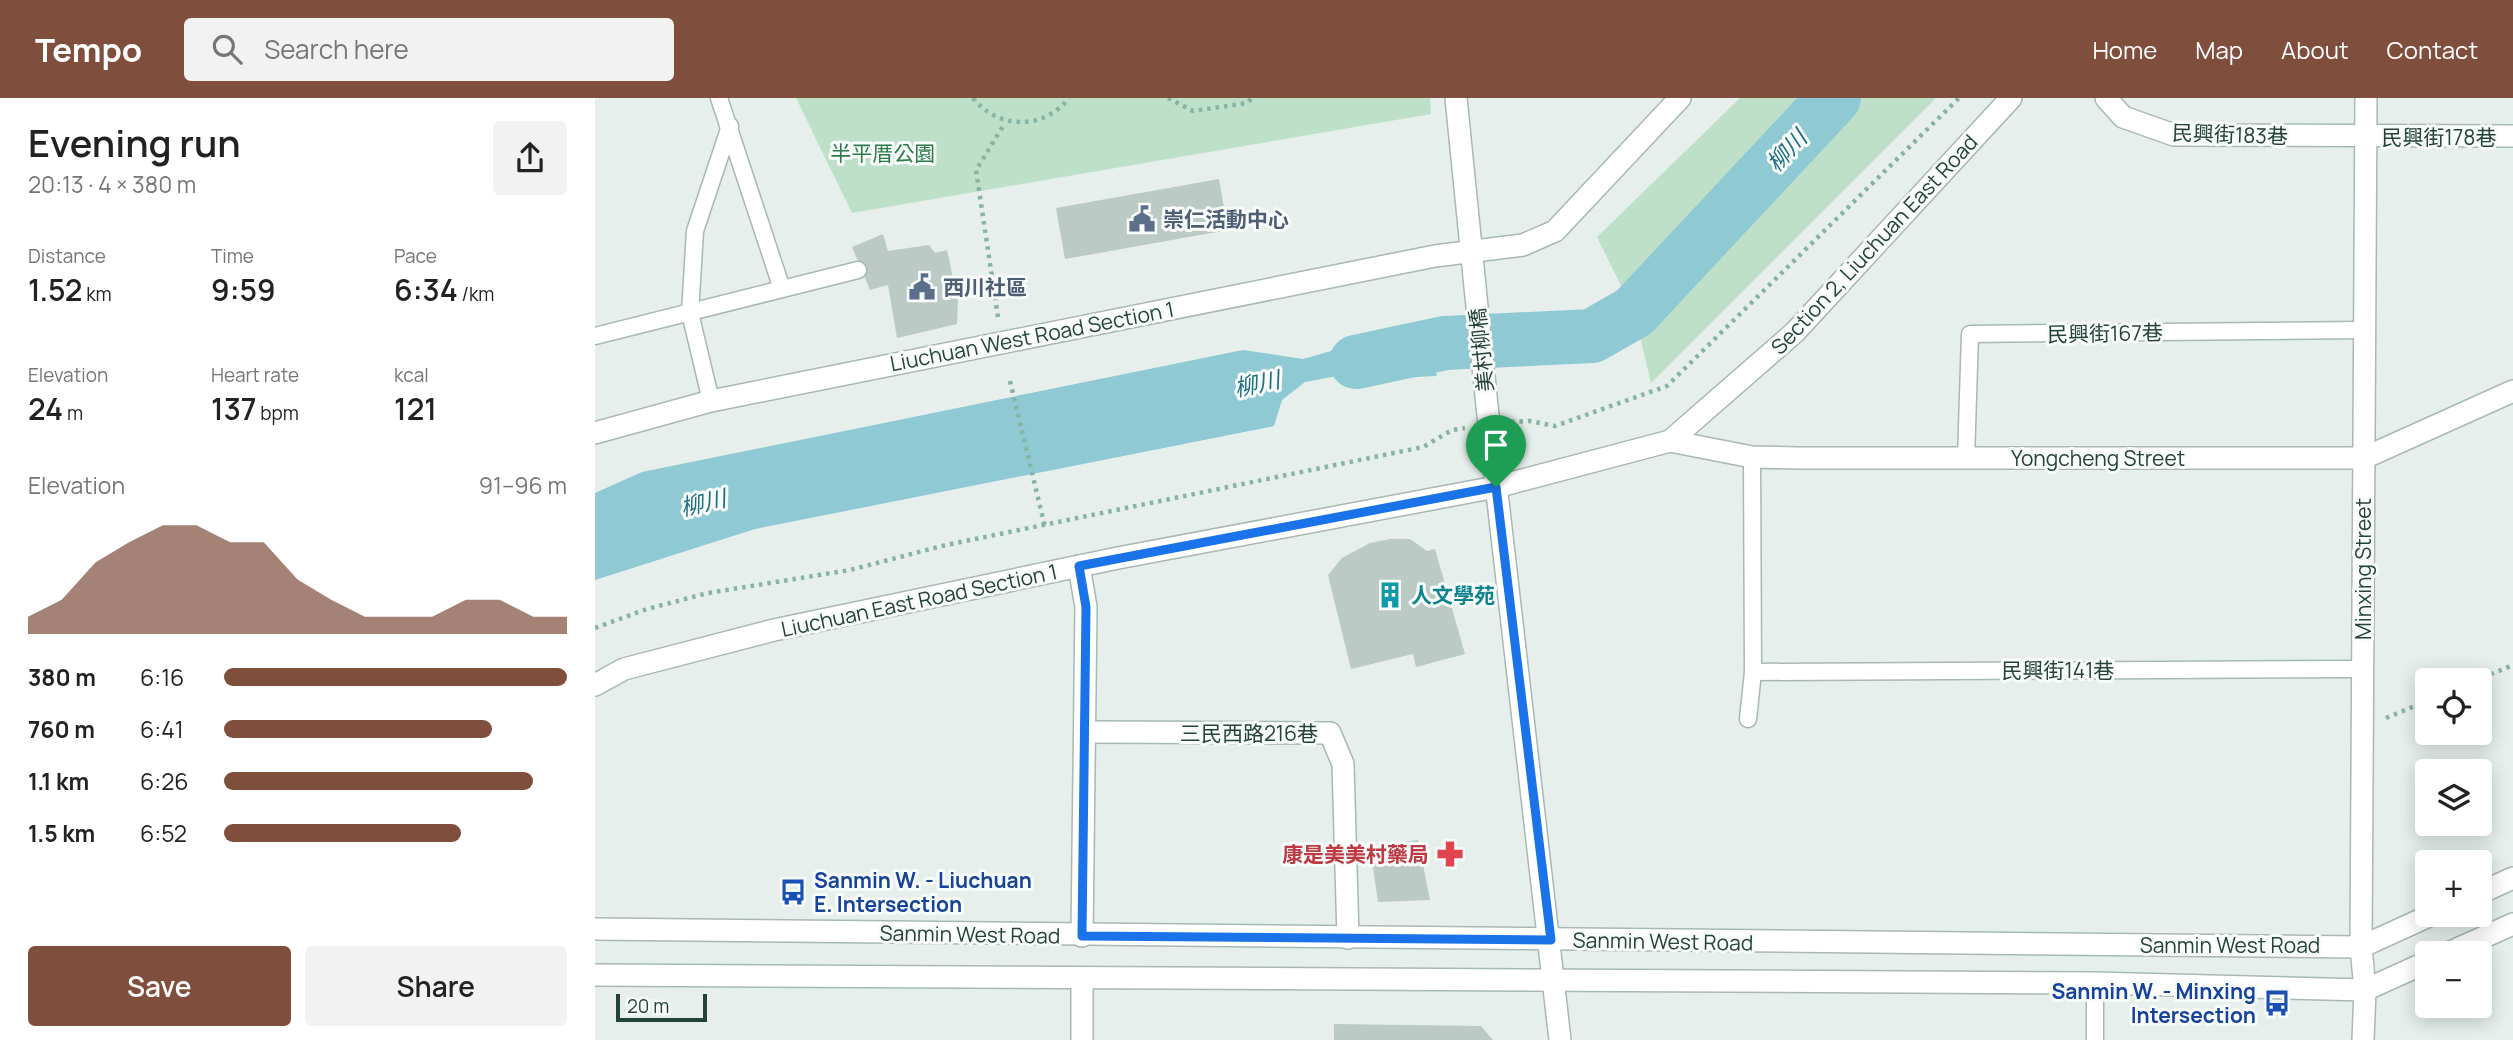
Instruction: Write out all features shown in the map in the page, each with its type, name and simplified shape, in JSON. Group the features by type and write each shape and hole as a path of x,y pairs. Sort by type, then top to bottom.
{"street":[{"name":"美村柳橋","path":"1456,98 1487,406 1551,940 1560,1040"},
{"name":"Liuchuan West Road Section 1","path":"595,433 711,401 1002,342 1471,250 1523,245 1555,231 1680,98"},
{"name":"Section 2, Liuchuan East Road","path":"1670,441 1795,332 2011,98"},
{"name":"民興街183巷","path":"2106,98 2123,117 2175,135 2366,137"},
{"name":"Minxing Street","path":"2363,1040 2365,990 2361,947 2366,98"},
{"name":"民興街178巷","path":"2366,137 2513,136"},
{"name":"Yongcheng Street","path":"1670,441 1752,457 2364,458 2513,391"},
{"name":"Liuchuan East Road Section 1","path":"595,685 624,669 773,630 1079,566 1496,487 1670,441"},
{"path":"1079,566 1086,607 1082,936"},
{"name":"三民西路216巷","path":"1086,732 1330,733 1343,764 1348,938"},
{"path":"2492,888 2513,878"},
{"name":"Sanmin West Road","path":"595,929 2361,947 2415,922"},
{"path":"2475,941 2513,924"},
{"name":"Sanmin West Road","path":"595,975 2095,983 2365,990 2415,967"},
{"path":"1082,978 1082,1040"}],"lane":[{"path":"719,98 782,289"},
{"path":"711,401 690,313 695,231 730,126"},
{"path":"595,336 858,270"},
{"name":"民興街167巷","path":"1966,458 1970,334 2365,330"},
{"path":"1748,719 1753,672 1752,457"},
{"name":"民興街141巷","path":"1753,672 2363,669"},
{"path":"2095,983 2095,1040"}],"path":[{"path":"973,98 992,115 1018,122 1049,116 1069,98"},
{"path":"1168,98 1193,111 1247,103 1252,98"},
{"path":"1530,421 1555,426 1667,386 1959,98"},
{"path":"1002,342 976,170 1005,123"},
{"path":"1010,381 1045,527"},
{"path":"595,628 647,609 708,593 850,570 946,545 1045,527 1423,447 1446,434"},
{"path":"2492,674 2513,665"},
{"path":"2362,728 2415,706"}],"green space":[{"name":"半平厝公園","path":"796,98 1430,98 1431,114 852,213"},
{"path":"1740,98 1936,98 1651,383 1634,312 1597,237"}],"water":[{"path":"1423,335 1437,376 1373,379 1337,376 1305,382 1282,400 1274,426 755,529 595,580 595,493 642,472 1243,350 1303,359 1338,349"}],"building":[{"name":"崇仁活動中心","path":"1219,179 1228,230 1065,259 1056,208"},
{"name":"西川社區","path":"883,234 888,251 929,245 935,253 947,250 958,301 957,324 897,338 888,285 870,290 852,247"},
{"name":"人文學苑","path":"1410,539 1427,551 1435,549 1465,654 1416,667 1413,654 1351,669 1328,575 1342,558 1370,543"},
{"path":"1418,840 1430,900 1378,902 1370,847"},
{"path":"1334,1024 1481,1026 1493,1040 1334,1040"}],"waterway":[{"name":"柳川","path":"1356,362 1445,343 1592,336 1634,312 1834,98"}],"place":[{"name":"崇仁活動中心","path":"1142,219"},
{"name":"西川社區","path":"922,287"},
{"name":"人文學苑","path":"1390,595"},
{"name":"康是美美村藥局","path":"1450,854"},
{"name":"Sanmin W. - Liuchuan E. Intersection","path":"793,892"},
{"name":"Sanmin W. - Minxing Intersection","path":"2277,1003"}],"route":[{"path":"1496,487 1551,940 1082,936 1086,607 1079,566 1496,487"}]}
